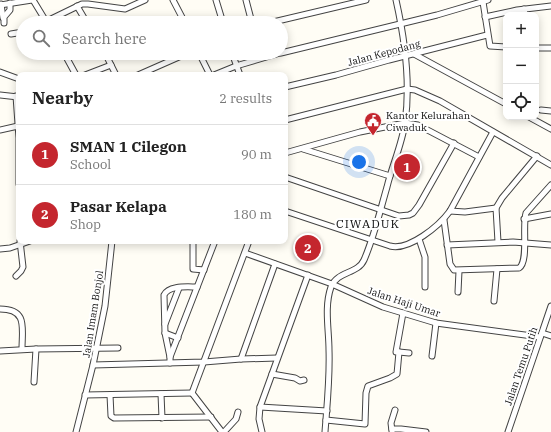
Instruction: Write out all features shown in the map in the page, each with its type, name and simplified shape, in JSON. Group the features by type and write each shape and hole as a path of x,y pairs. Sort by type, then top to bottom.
{"street":[{"path":"10,3 10,11 4,20 1,4 33,0 43,16"},
{"path":"58,16 77,6 88,4 125,9 145,0"},
{"path":"173,0 181,16"},
{"path":"216,0 221,16"},
{"path":"246,0 250,16"},
{"path":"288,19 366,0"},
{"path":"325,432 328,411 329,377 328,313 332,284 337,278 362,265 380,210 405,123 407,89 406,56 396,0"},
{"path":"288,51 437,15 485,1 485,18 490,46 503,47"},
{"path":"77,6 83,16"},
{"path":"485,18 524,9 551,6"},
{"path":"11,34 16,33"},
{"name":"Jalan Kepodang","path":"288,86 487,35"},
{"path":"539,48 551,48"},
{"path":"414,54 503,102"},
{"path":"68,60 74,72"},
{"path":"109,60 114,72"},
{"path":"145,72 172,60"},
{"path":"202,60 208,72"},
{"path":"234,60 239,72"},
{"path":"221,72 250,60"},
{"path":"93,72 111,65"},
{"path":"0,72 16,78"},
{"path":"288,119 407,89 418,91 440,101 551,165"},
{"path":"0,95 16,97"},
{"path":"541,110 551,111"},
{"path":"534,120 551,129"},
{"path":"288,152 360,132 405,123 416,124 479,157"},
{"path":"0,130 16,126"},
{"path":"288,212 394,248 403,246 419,238 444,220 493,132"},
{"path":"288,178 380,210 399,216 404,216 413,213 419,205 454,143"},
{"path":"302,149 390,176"},
{"path":"498,242 496,208 502,198 537,156"},
{"path":"444,220 447,245 452,268 454,270 519,268 522,267 525,242 524,219 526,213 551,185"},
{"path":"450,211 465,212 496,208"},
{"path":"524,219 551,214"},
{"path":"419,238 425,256 425,287"},
{"path":"447,245 498,242 525,242 551,245"},
{"path":"0,249 18,244"},
{"path":"16,276 22,271 23,267 21,244"},
{"name":"Jalan Imam Bonjol","path":"76,432 94,365 105,306 112,244"},
{"path":"193,244 193,269 204,270"},
{"path":"170,360 214,244"},
{"path":"192,394 248,244"},
{"name":"Jalan Haji Umar","path":"245,253 332,284 383,307 436,323 551,336"},
{"path":"241,359 275,264"},
{"path":"494,301 497,269"},
{"path":"458,292 460,271"},
{"path":"262,432 259,419 260,407 308,275"},
{"path":"170,360 165,333 164,295 170,289 197,287"},
{"path":"165,325 179,288"},
{"name":"Jalan Temu Putih","path":"508,432 551,306"},
{"path":"0,309 13,310 19,315 22,322 22,349"},
{"path":"403,313 397,325 396,352 409,353"},
{"path":"432,356 436,323"},
{"path":"165,333 178,338"},
{"path":"0,351 22,349 118,348"},
{"path":"34,382 36,349"},
{"path":"326,420 365,424 367,388 369,384 390,378 397,374 399,352"},
{"path":"94,365 170,360 204,362 277,358"},
{"path":"272,374 295,378 300,381 304,380"},
{"path":"162,394 162,418"},
{"path":"85,395 110,396 192,394"},
{"path":"192,394 223,432 236,419 238,412"},
{"path":"110,396 112,418 211,417"},
{"path":"260,407 328,411"},
{"path":"395,410 391,423 392,431 401,429 426,432"}],"place":[{"name":"Kantor Kelurahan Ciwaduk","path":"373,136"},
{"name":"SMAN 1 Cilegon","path":"407,167"},
{"name":"Pasar Kelapa","path":"308,248"}],"district":[{"name":"CIWADUK","path":"368,223"}]}
